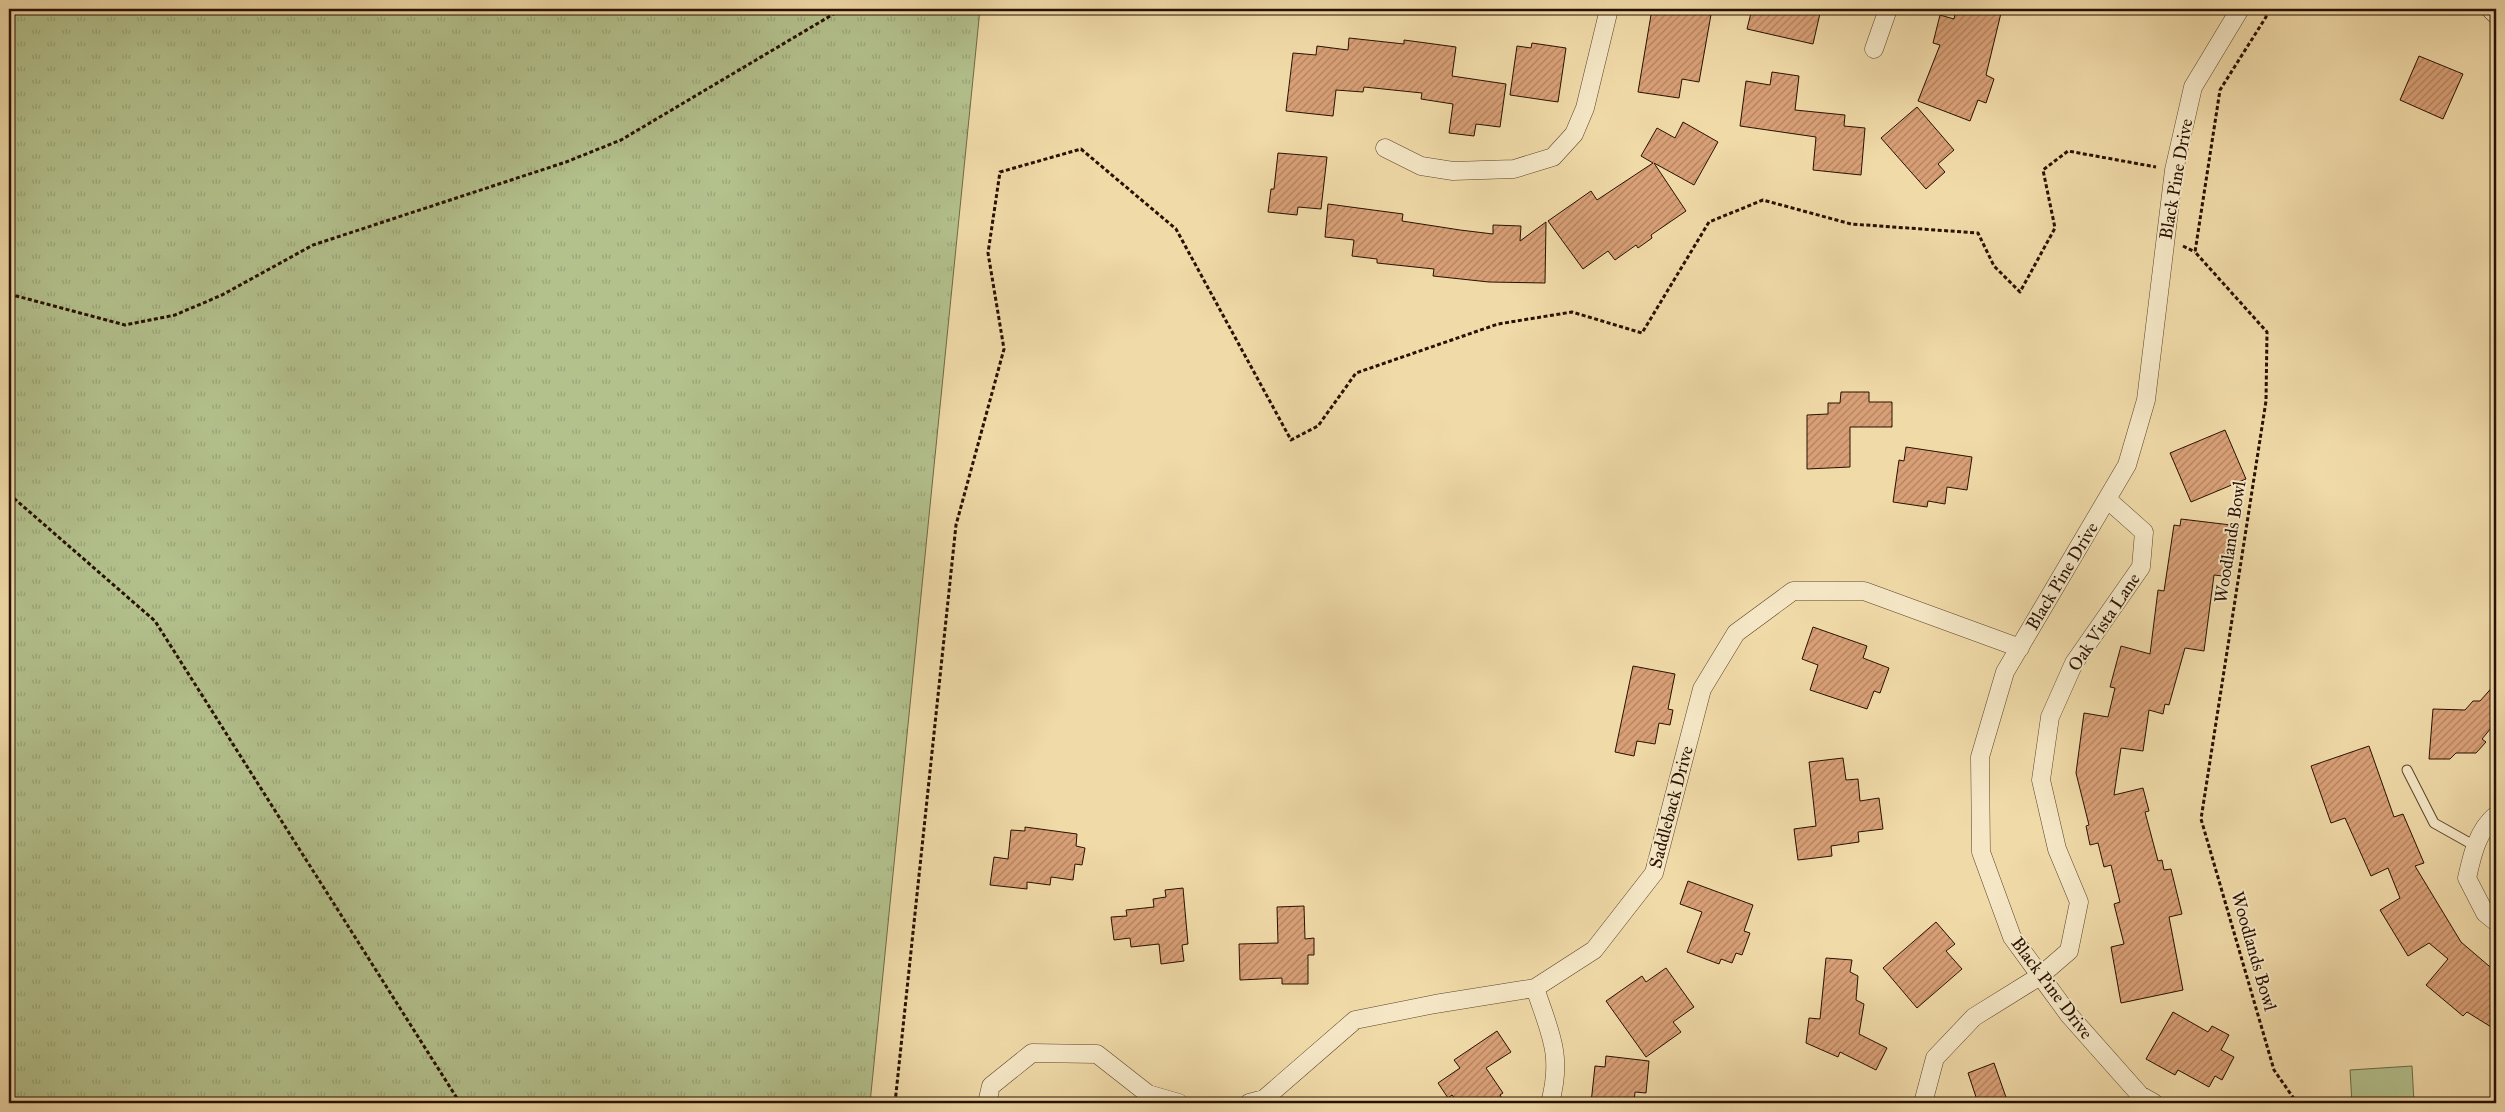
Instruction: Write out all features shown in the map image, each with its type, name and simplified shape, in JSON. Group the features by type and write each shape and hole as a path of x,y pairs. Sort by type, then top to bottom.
{"street":[{"path":"1385,148 1421,166 1453,171 1514,169 1553,157 1574,134 1585,108 1609,9"},
{"path":"1874,49 1888,9"},
{"name":"Black Pine Drive","path":"2154,1103 2140,1095 2082,1030 2012,937 1981,852 1980,757 2005,672 2128,465 2146,400 2174,170 2193,87 2240,9"},
{"path":"2490,9 2496,14"},
{"name":"Oak Vista Lane","path":"2040,976 2069,951 2079,902 2057,849 2041,780 2050,718 2074,663 2141,567 2144,532 2108,500"},
{"name":"Saddleback Drive","path":"1249,1103 1264,1099 1355,1020 1435,1004 1535,988 1594,950 1654,873 1702,689 1736,633 1793,591 1864,591 2020,648"},
{"path":"2496,815 2475,846 2466,878 2484,913 2496,922"},
{"path":"1923,1103 1935,1058 1974,1017 2040,976"},
{"path":"1535,988 1555,1049 1556,1080 1550,1103"},
{"path":"988,1103 991,1086 1032,1053 1097,1054 1148,1094 1179,1103"}],"lane":[{"path":"2407,770 2434,823 2475,846"}],"path":[{"path":"9,294 125,325 174,315 222,295 313,245 566,162 621,140 842,9"},
{"name":"Woodlands Bowl","path":"2267,9 2266,16 2220,90 2195,252 2267,332 2266,401 2201,819 2274,1070 2297,1103"},
{"path":"895,1103 956,525 1004,350 988,253 1000,172 1082,149 1176,229 1291,440 1318,426 1356,373 1498,324 1572,312 1642,333 1710,222 1763,200 1850,224 1978,233 1994,266 2020,292 2055,228 2043,170 2068,150 2174,170"},
{"path":"9,494 155,621 460,1103"}],"green space":[{"path":"9,9 980,9 870,1103 9,1103"},
{"path":"2412,1066 2414,1103 2352,1103 2350,1070"}],"building":[{"path":"1652,9 1712,9 1699,82 1682,79 1679,98 1638,92"},
{"path":"1752,9 1821,9 1813,44 1747,29"},
{"path":"1956,9 2002,9 1986,75 1994,79 1986,103 1978,100 1970,121 1918,101 1940,45 1933,43 1940,15 1954,19"},
{"path":"1349,38 1404,44 1404,40 1456,47 1452,76 1506,84 1500,127 1476,124 1474,136 1449,133 1453,104 1421,99 1422,93 1364,87 1363,92 1336,90 1333,116 1286,111 1293,53 1316,55 1317,46 1348,50"},
{"path":"1532,43 1566,48 1558,102 1510,95 1517,46 1531,48"},
{"path":"2419,56 2463,74 2443,119 2400,100"},
{"path":"1772,72 1799,76 1795,110 1845,115 1844,126 1865,128 1861,175 1813,170 1816,137 1740,126 1746,81 1770,85"},
{"path":"1917,107 1954,150 1938,164 1945,172 1926,189 1881,138"},
{"path":"1683,122 1718,142 1694,185 1654,163 1686,211 1651,235 1652,238 1638,248 1636,245 1615,260 1608,251 1583,269 1548,221 1591,191 1597,200 1653,163 1641,156 1657,128 1675,138"},
{"path":"1278,153 1327,157 1321,209 1298,207 1297,215 1268,212 1271,189 1274,189"},
{"path":"1328,204 1403,214 1402,221 1493,234 1493,225 1521,226 1520,241 1546,222 1545,283 1489,282 1433,276 1434,269 1377,263 1377,259 1352,256 1354,240 1325,237"},
{"path":"1841,392 1869,392 1869,402 1892,402 1892,427 1850,427 1850,467 1807,469 1807,415 1828,414 1828,403 1840,403"},
{"path":"2225,430 2246,479 2191,502 2170,453"},
{"path":"1906,447 1972,457 1967,490 1947,487 1945,504 1928,501 1927,507 1893,502 1899,460 1904,461"},
{"path":"2181,519 2231,525 2223,576 2214,575 2204,651 2185,648 2169,705 2165,704 2163,714 2149,710 2143,751 2121,748 2114,795 2143,788 2149,811 2145,812 2158,861 2162,860 2164,870 2171,869 2182,914 2169,917 2183,990 2121,1003 2111,947 2124,944 2114,904 2120,902 2111,865 2104,867 2098,843 2090,845 2086,826 2089,825 2076,773 2084,713 2108,717 2115,688 2110,687 2121,646 2150,654 2158,590 2164,591 2174,525 2180,526"},
{"path":"1813,627 1867,646 1863,658 1889,668 1880,693 1874,691 1867,709 1810,690 1818,665 1802,659"},
{"path":"1633,666 1675,674 1668,709 1673,710 1670,725 1659,723 1655,744 1637,741 1634,756 1615,752"},
{"path":"2496,683 2496,722 2482,739 2486,742 2476,753 2456,753 2450,759 2429,759 2433,709 2465,710 2473,701 2480,701"},
{"path":"2369,746 2394,817 2403,814 2424,863 2415,866 2461,942 2496,972 2496,1030 2467,1012 2463,1016 2426,985 2448,959 2429,943 2408,956 2380,910 2400,898 2388,868 2371,876 2345,818 2331,823 2311,766"},
{"path":"1843,758 1846,780 1858,779 1860,801 1879,798 1883,829 1858,832 1859,842 1831,846 1832,856 1798,860 1794,829 1816,826 1809,762"},
{"path":"1025,827 1077,834 1076,846 1085,848 1082,865 1075,864 1073,880 1051,877 1050,885 1027,882 1027,889 990,885 994,857 1008,859 1011,830 1025,831"},
{"path":"1688,881 1753,905 1744,931 1750,933 1742,955 1736,953 1732,963 1721,959 1719,964 1687,952 1702,912 1680,904"},
{"path":"1183,888 1188,944 1182,945 1184,961 1161,964 1159,944 1131,947 1130,938 1114,940 1111,917 1127,916 1126,910 1154,907 1153,899 1166,897 1165,890"},
{"path":"1304,906 1305,939 1314,938 1314,955 1308,955 1308,984 1282,984 1282,978 1240,980 1239,944 1278,943 1277,907"},
{"path":"1936,922 1955,944 1946,951 1962,969 1917,1008 1883,968"},
{"path":"1826,958 1852,960 1850,972 1858,976 1856,1000 1864,1004 1859,1034 1887,1048 1876,1070 1840,1052 1838,1057 1806,1043 1809,1018 1820,1019"},
{"path":"1666,968 1694,1007 1673,1022 1681,1032 1646,1057 1606,1001 1642,976 1646,982"},
{"path":"2173,1012 2208,1032 2212,1026 2229,1035 2221,1050 2234,1057 2222,1080 2215,1076 2209,1087 2178,1070 2175,1075 2146,1059"},
{"path":"1497,1031 1511,1052 1486,1068 1503,1093 1500,1095 1505,1103 1458,1103 1452,1095 1448,1098 1438,1083 1460,1068 1454,1060"},
{"path":"1606,1056 1649,1061 1646,1093 1635,1092 1634,1103 1591,1103 1595,1066 1605,1067"},
{"path":"1994,1063 2008,1103 1978,1103 1968,1073"}]}
